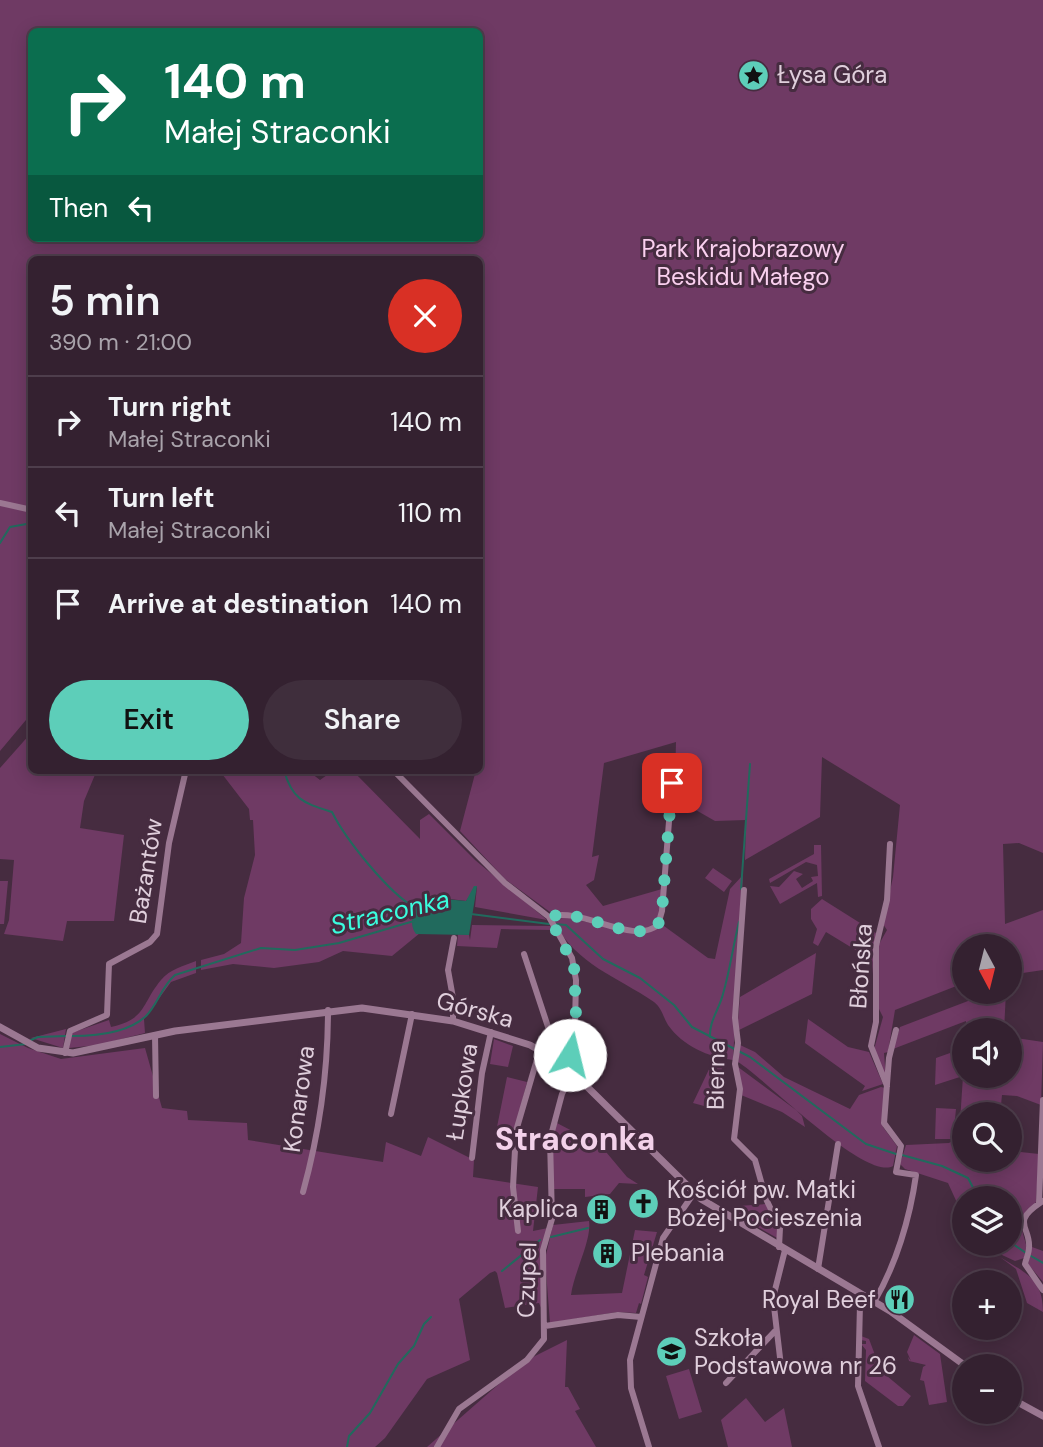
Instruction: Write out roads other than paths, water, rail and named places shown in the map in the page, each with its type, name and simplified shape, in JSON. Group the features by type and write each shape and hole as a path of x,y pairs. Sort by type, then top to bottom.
{"street":[{"path":"0,503 28,509"},
{"name":"Bażantów","path":"65,1053 68,1036 107,1015 107,969 110,962 150,942 157,934 169,843 185,774"},
{"path":"397,774 505,883 550,919 572,958 576,980 575,1025 565,1065"},
{"path":"550,919 567,914 640,932 658,925 662,911 672,783"},
{"name":"Błońska","path":"887,1086 871,1046 876,1022 876,946 887,900 890,844"},
{"name":"Bierna","path":"744,890 740,987 735,1018 738,1043 735,1062 740,1089 734,1139 755,1160 766,1199 780,1228 782,1248"},
{"path":"453,1021 453,999 448,975 454,938"},
{"path":"524,954 553,1042 551,1055"},
{"name":"Górska","path":"0,1027 34,1046 65,1053 91,1051 155,1035 328,1010 362,1008 453,1021 491,1032 551,1055 573,1072 694,1193 874,1302 952,1357"},
{"name":"Konarowa","path":"303,1192 312,1156 323,1078 328,1010"},
{"path":"391,1114 412,1014"},
{"path":"874,1302 891,1268 916,1175 896,1172 900,1149 884,1123 896,1030"},
{"name":"Łupkowa","path":"472,1158 482,1073 491,1032"},
{"path":"155,1035 156,1097"},
{"path":"518,1231 513,1187 516,1131 540,1049"},
{"name":"Czupel","path":"437,1447 460,1409 533,1355 543,1342 543,1259 552,1219 550,1139 562,1094 573,1072"},
{"path":"1043,1100 1041,1202 1023,1222 1029,1250 1024,1264 1043,1290"},
{"path":"818,1269 838,1144"},
{"path":"649,1447 629,1382 629,1360 663,1238 694,1193"},
{"path":"781,1366 773,1293 782,1248"},
{"path":"864,1296 860,1304 858,1378 879,1447"},
{"path":"545,1326 618,1315 641,1317"},
{"path":"726,1383 776,1330"},
{"path":"1022,1405 1043,1416"}],"waterway":[{"path":"0,543 10,527 28,524"},
{"path":"741,889 750,764"},
{"path":"285,774 291,788 300,799 332,812 347,837 369,864 393,890 415,908"},
{"name":"Straconka","path":"471,914 549,924"},
{"name":"Straconka","path":"72,1036 111,1032 139,1022 175,975 261,948 295,950 339,943 414,921"},
{"path":"710,1037 739,922"},
{"name":"Straconka","path":"555,924 566,925 603,959 640,978 674,1005 692,1027 750,1057 866,1144 896,1154"},
{"name":"Straconka","path":"31,1040 38,1037 66,1036"},
{"name":"Straconka","path":"0,1047 26,1044"},
{"name":"Straconka","path":"902,1155 942,1166 968,1178 972,1186"},
{"path":"551,1237 588,1228"},
{"path":"502,1271 540,1240"},
{"name":"Straconka","path":"1022,1250 1026,1253"},
{"name":"Straconka","path":"1031,1256 1043,1263"},
{"path":"347,1447 349,1436 370,1413 398,1364 414,1346 424,1324 431,1317"}],"place":[{"name":"Łysa Góra","path":"754,75"},
{"name":"Kościół pw. Matki Bożej Pocieszenia","path":"644,1204"},
{"name":"Kaplica","path":"601,1209"},
{"name":"Plebania","path":"608,1253"},
{"name":"Royal Beef","path":"899,1300"},
{"name":"Szkoła Podstawowa nr 26","path":"671,1352"}],"district":[{"name":"Straconka","path":"575,1139"}],"park label":[{"name":"Park Krajobrazowy Beskidu Małego","path":"743,263"}]}
